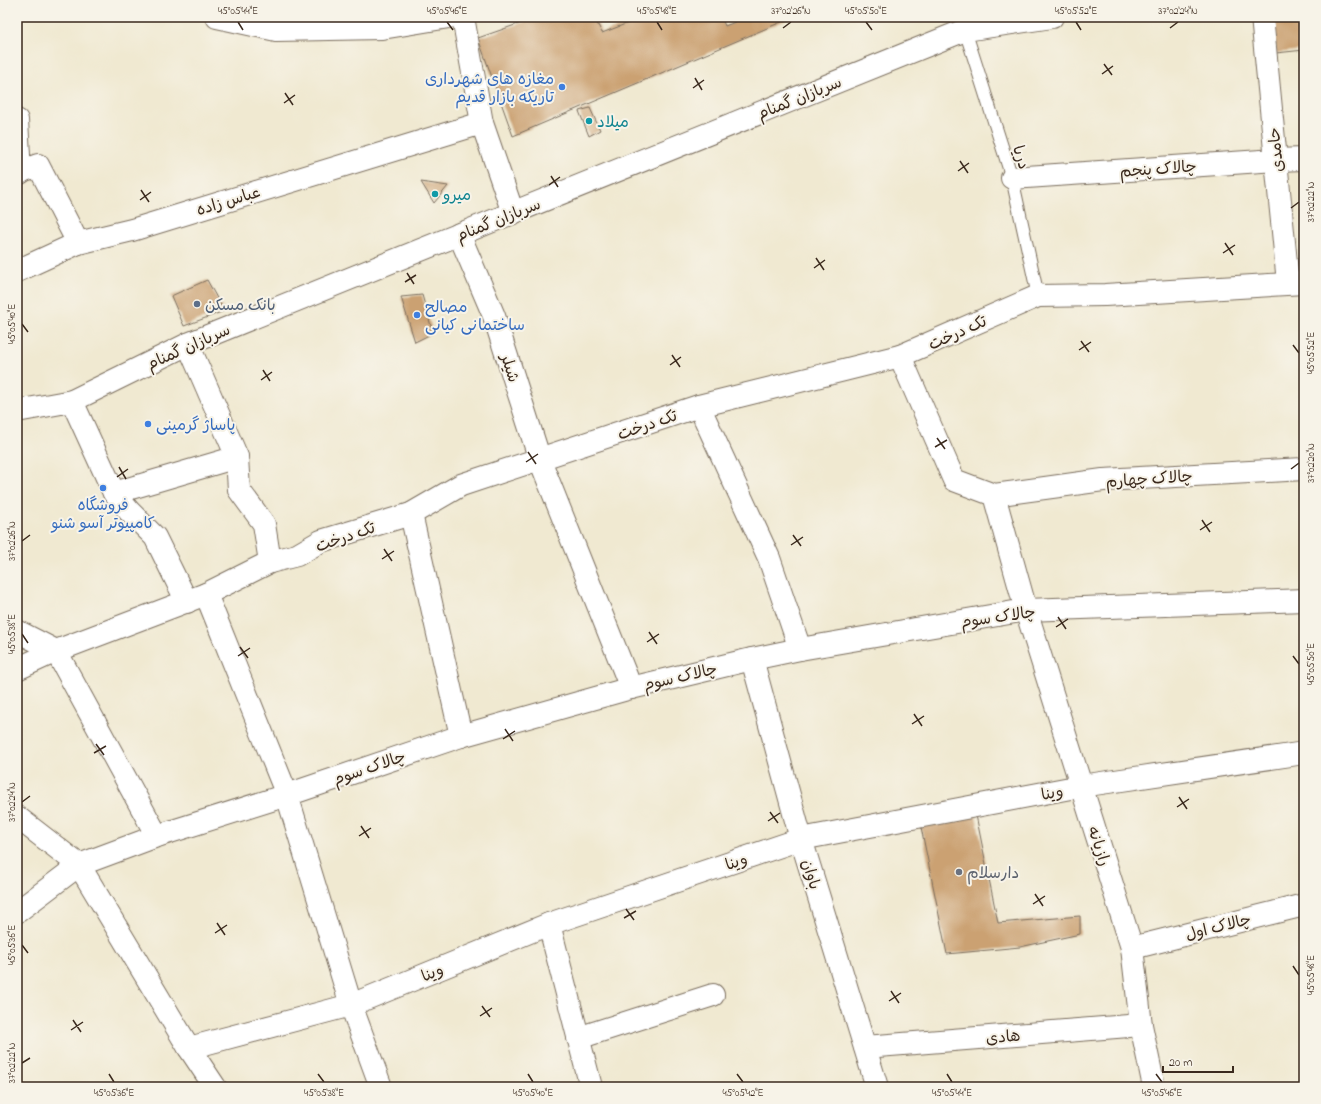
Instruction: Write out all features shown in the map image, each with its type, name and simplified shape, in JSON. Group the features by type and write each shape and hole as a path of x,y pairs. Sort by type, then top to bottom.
{"street":[{"path":"217,17 276,30 382,28 449,17"},
{"path":"463,17 482,123 513,213"},
{"name":"سربازان گمنام","path":"18,409 72,401 188,344 965,30 1052,17"},
{"name":"حامدی","path":"1262,17 1276,160 1296,283"},
{"path":"17,120 19,173 38,165 78,242"},
{"name":"عباس زاده","path":"17,271 78,242 132,230 482,123"},
{"name":"چالاک پنجم","path":"1012,178 1304,159"},
{"name":"شیلر","path":"459,234 494,316 540,460 631,688"},
{"name":"تک درخت","path":"17,669 56,651 197,598 270,562 297,555 321,541 411,514 460,486 699,406 900,356 1038,296 1105,295 1296,283"},
{"path":"188,344 237,457 239,490 264,524 270,562"},
{"path":"900,356 954,480 994,495"},
{"path":"72,401 114,493 128,511 155,537 197,598 287,796 351,1005 381,1087"},
{"path":"699,406 769,558 800,650"},
{"path":"114,493 237,457"},
{"name":"چالاک چهارم","path":"994,495 1104,480 1304,469"},
{"name":"رازیانه","path":"994,495 1026,610 1132,948 1141,1024 1154,1087"},
{"path":"411,514 461,736"},
{"name":"چالاک سوم","path":"17,912 79,866 157,836 287,796 461,736 631,688 752,659 1026,610 1304,600"},
{"path":"17,631 56,651 157,836"},
{"name":"باوان","path":"752,659 801,840 877,1087"},
{"name":"وینا","path":"189,1048 351,1005 549,924 801,840 1081,786 1304,753"},
{"path":"17,817 79,866 189,1048 215,1087"},
{"name":"چالاک اول","path":"1132,948 1304,905"},
{"path":"549,924 591,1087"},
{"path":"578,1038 714,995"},
{"name":"هادی","path":"865,1047 1141,1024"}],"lane":[{"name":"دریا","path":"965,30 1012,178 1038,296"}],"building":[{"name":"مغازه های شهرداری تاریکه بازار قدیم","path":"538,17 562,17 563,20 571,17 594,17 602,33 644,17 672,17 674,22 685,17 721,17 725,26 748,17 785,17 786,20 513,136 478,38"},
{"path":"1273,17 1304,17 1304,50 1276,53"},
{"name":"میلاد","path":"590,108 600,130 589,136 579,111"},
{"name":"میرو","path":"421,182 448,186 434,203"},
{"name":"بانک مسکن","path":"207,280 224,311 184,326 171,296"},
{"name":"مصالح ساختمانی کیانی","path":"422,295 433,333 415,342 401,297"},
{"name":"دارسلام","path":"976,815 998,923 1080,916 1080,934 1020,947 947,954 921,827"}],"place":[{"name":"مغازه های شهرداری تاریکه بازار قدیم","path":"562,87"},
{"name":"میلاد","path":"589,121"},
{"name":"میرو","path":"435,194"},
{"name":"بانک مسکن","path":"197,304"},
{"name":"مصالح ساختمانی کیانی","path":"417,315"},
{"name":"پاساژ گرمینی","path":"148,424"},
{"name":"فروشگاه کامپیوتر آسو شنو","path":"103,488"},
{"name":"دارسلام","path":"959,872"}]}
